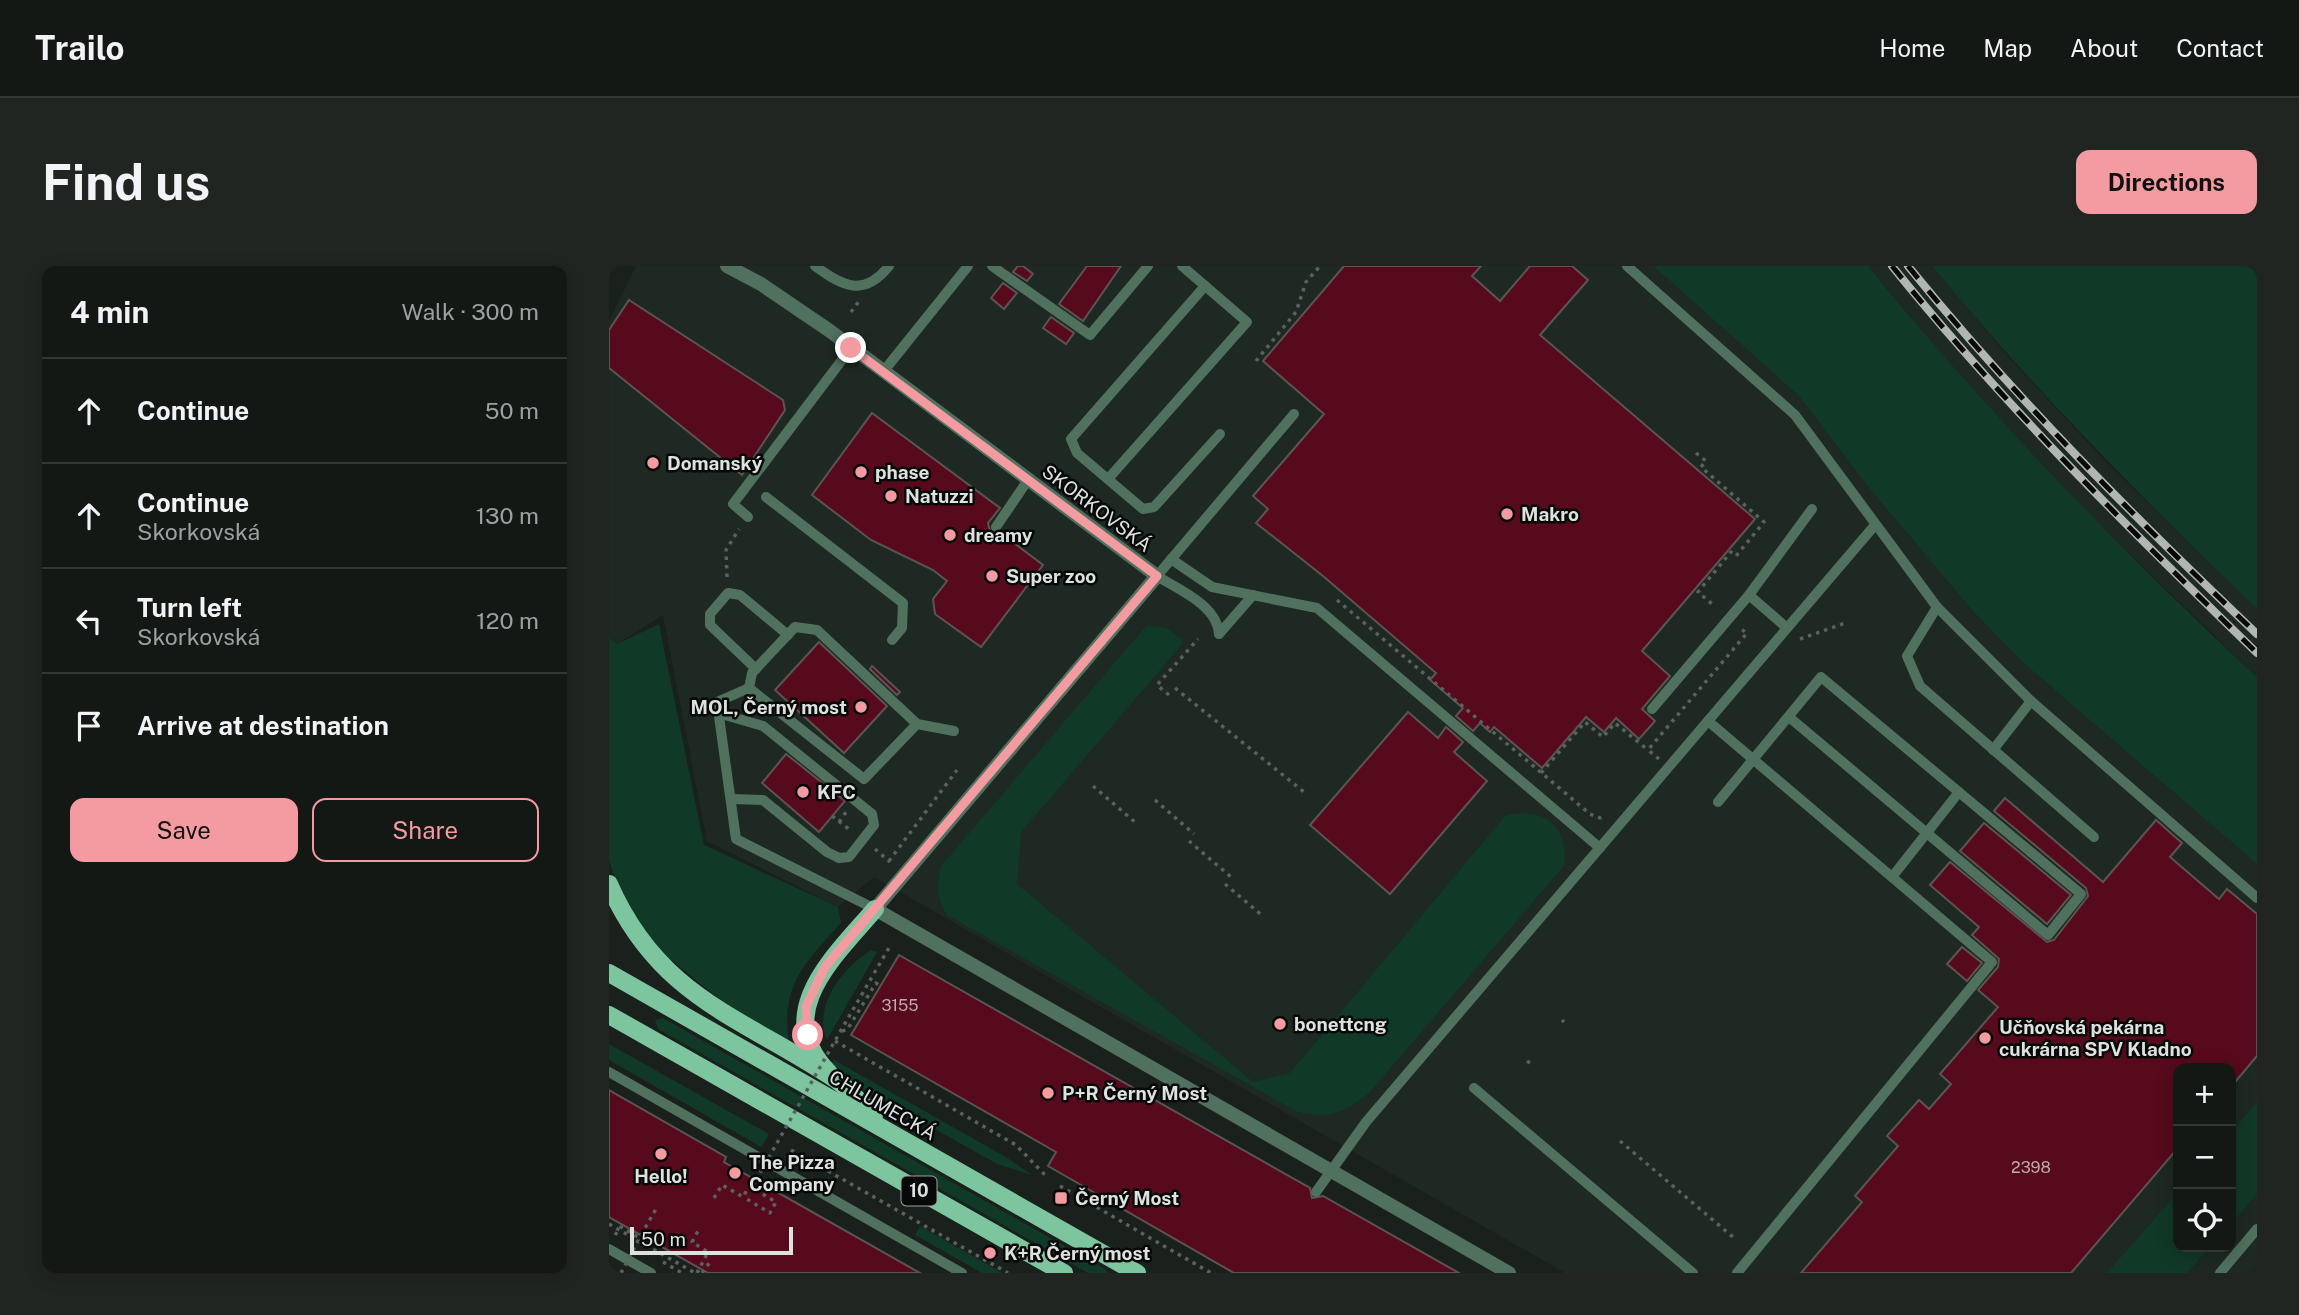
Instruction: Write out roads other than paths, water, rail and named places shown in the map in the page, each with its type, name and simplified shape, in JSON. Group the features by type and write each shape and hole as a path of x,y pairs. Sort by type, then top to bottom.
{"main road":[{"path":"609,884 644,944 687,988 726,1017 837,1080"},
{"path":"874,909 825,967 806,1007 805,1021 811,1046 824,1068 894,1135"},
{"name":"CHLUMECKÁ","path":"609,973 1137,1273"},
{"name":"10","path":"609,1015 1064,1273"}],"street":[{"name":"SKORKOVSKÁ","path":"727,266 761,284 851,348 1157,576 874,909"},
{"path":"874,909 1509,1273"}],"lane":[{"path":"815,266 840,285 864,285 879,279 889,266"},
{"path":"883,372 968,266"},
{"path":"992,266 1090,335 1147,266"},
{"path":"1108,479 1247,321 1182,266"},
{"path":"1627,266 1795,415 1937,607 2031,701 2257,898"},
{"path":"1205,286 1071,439 1077,453 1143,509 1154,507 1220,434"},
{"path":"746,519 733,504 851,348"},
{"path":"1253,595 1219,634 1214,616 1157,576 1294,414"},
{"path":"996,527 1028,480"},
{"path":"766,497 903,603 902,628 892,640"},
{"path":"1652,709 1749,595 1812,509"},
{"path":"1316,1192 1366,1122 1875,525"},
{"path":"1171,559 1212,587 1317,608 1600,848"},
{"path":"756,669 711,625 710,614 728,593 740,595 788,635"},
{"path":"1749,595 1787,628"},
{"path":"1937,607 1907,656 1920,686 2094,836"},
{"path":"749,688 752,673 795,628 817,630 917,724 954,731"},
{"path":"1718,802 1821,677 2081,894 2048,935 1789,717"},
{"path":"749,688 717,702 736,839 874,909"},
{"path":"749,688 864,779 917,724"},
{"path":"1993,750 2031,701"},
{"path":"718,713 764,726 872,814 874,825 849,857 839,858 827,852 763,800 732,799"},
{"path":"1708,721 1992,962 1737,1273"},
{"path":"1892,877 1959,792"},
{"path":"609,1072 962,1273"},
{"path":"1474,1088 1693,1273"},
{"path":"2220,1273 2257,1230"},
{"path":"609,1249 651,1273"}],"railway":[{"path":"1892,266 2023,417 2115,513 2257,653"},
{"path":"1908,266 2033,410 2166,546 2257,634"}],"place":[{"name":"Domanský","path":"653,463"},
{"name":"phase","path":"861,472"},
{"name":"Natuzzi","path":"891,496"},
{"name":"Makro","path":"1507,514"},
{"name":"dreamy","path":"950,535"},
{"name":"Super zoo","path":"992,576"},
{"name":"MOL, Černý most","path":"861,707"},
{"name":"KFC","path":"803,792"},
{"name":"bonettcng","path":"1280,1024"},
{"name":"Učňovská pekárna cukrárna SPV Kladno","path":"1985,1038"},
{"name":"P+R Černý Most","path":"1048,1093"},
{"name":"Hello!","path":"661,1154"},
{"name":"The Pizza Company","path":"735,1173"},
{"name":"Černý Most","path":"1061,1198"},
{"name":"K+R Černý most","path":"990,1253"}]}
